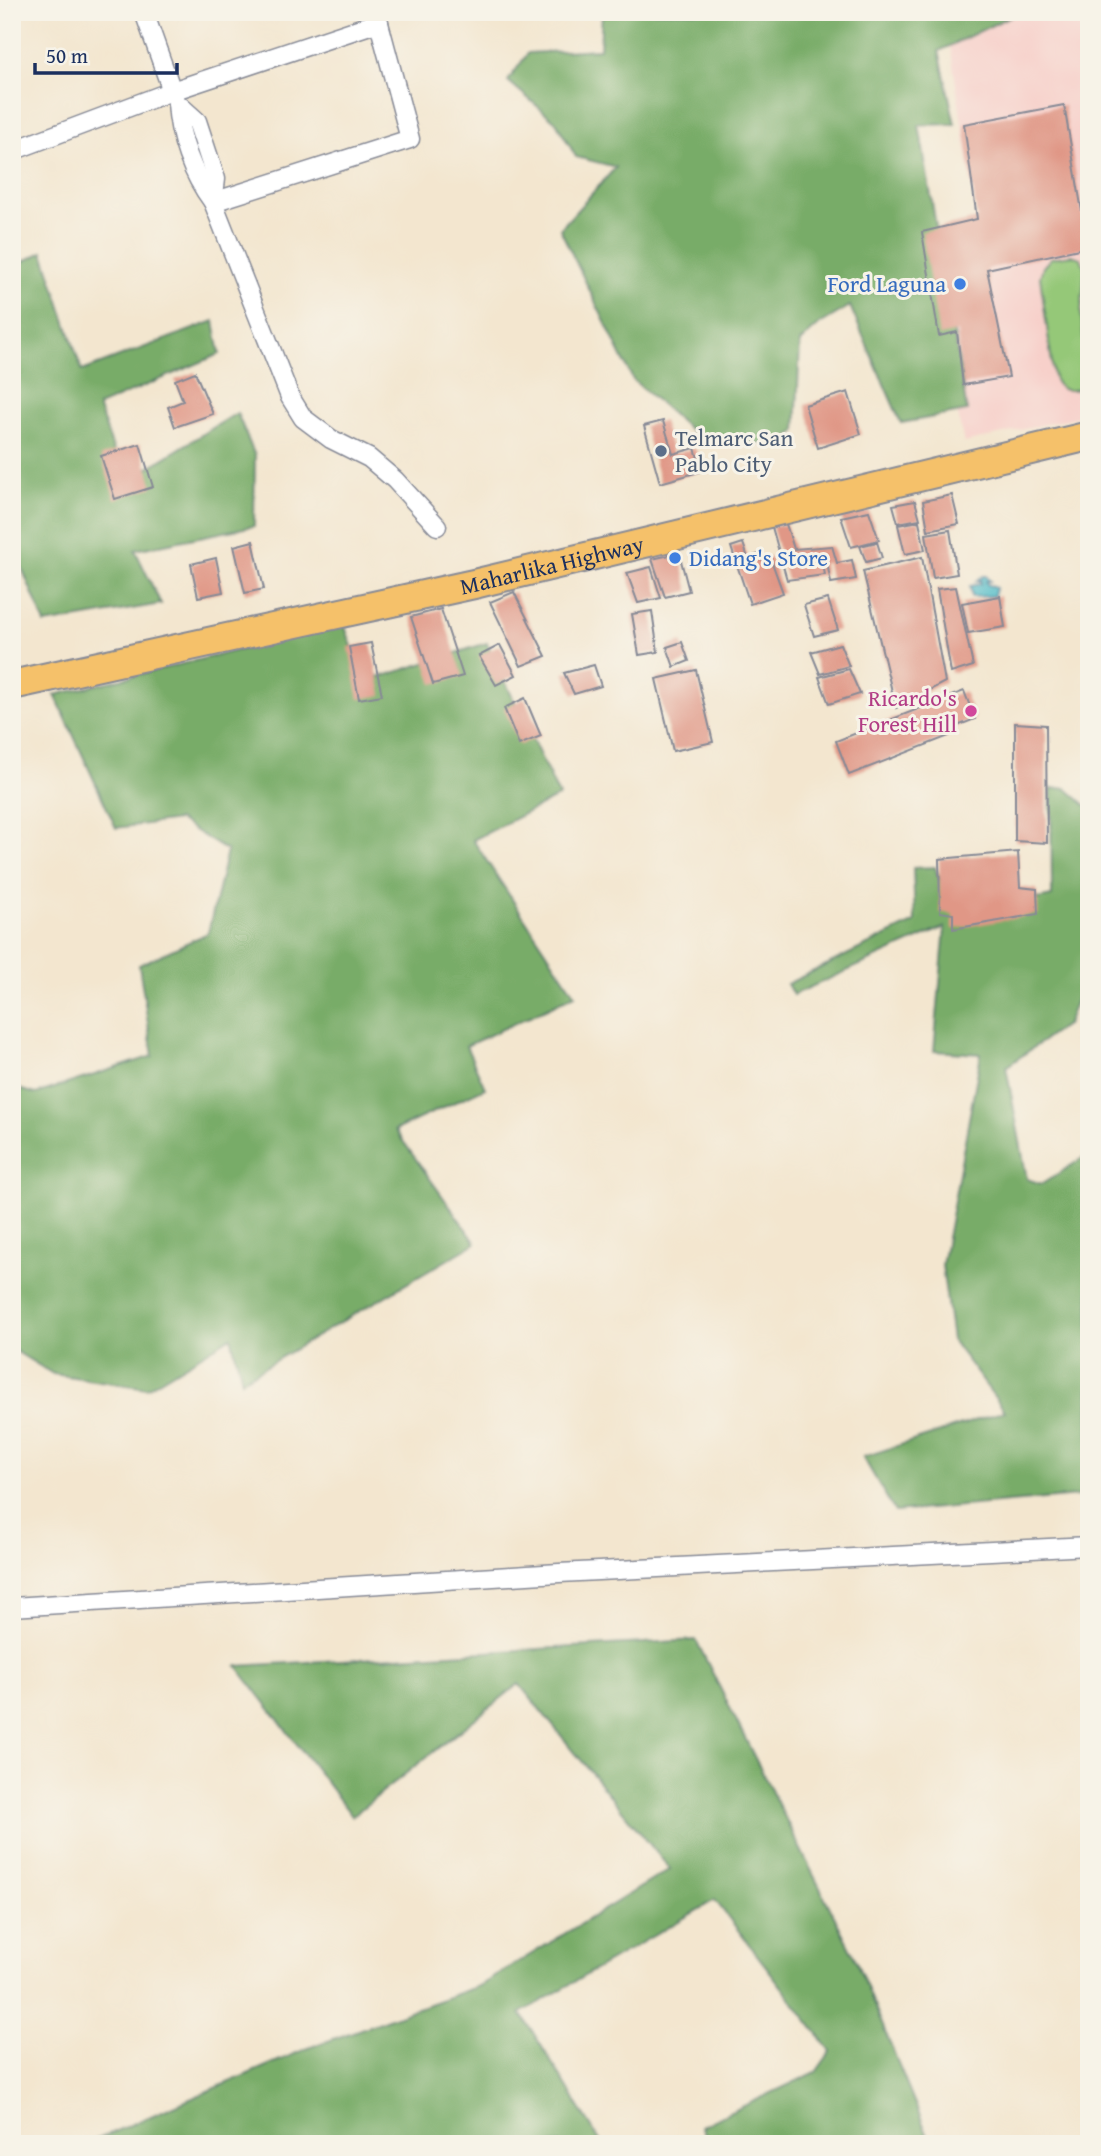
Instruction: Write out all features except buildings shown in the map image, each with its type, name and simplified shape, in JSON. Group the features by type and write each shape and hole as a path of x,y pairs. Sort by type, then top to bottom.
{"main road":[{"name":"Maharlika Highway","path":"12,685 474,584 1089,436"}],"street":[{"path":"144,12 172,91"},
{"path":"12,151 377,17 410,139 214,202 290,397 303,418 331,439 369,458 395,480 437,526"},
{"path":"12,1607 545,1574 1089,1546"}],"shaded area":[{"path":"1034,12 1089,12 1089,414 964,443 939,336 922,232 977,219 948,33"},
{"path":"12,608 23,653 12,655"}],"green space":[{"path":"602,12 1019,12 939,51 955,124 919,125 967,411 901,423 850,306 820,324 800,342 796,432 773,445 697,436 633,380 560,229 616,167 576,157 556,122 508,81 528,53 600,49"},
{"path":"43,252 82,371 214,321 220,354 98,406 125,482 237,413 255,456 254,526 135,550 161,604 45,624 12,544 12,267"},
{"path":"1071,255 1081,258 1085,269 1081,313 1088,382 1085,388 1066,390 1060,387 1054,378 1040,277 1043,267 1051,258"},
{"path":"344,624 365,682 487,643 559,796 473,840 575,995 466,1046 485,1088 395,1130 476,1243 242,1380 231,1337 147,1388 53,1374 12,1349 12,1087 36,1094 153,1056 139,965 208,933 227,851 178,820 116,828 55,695"},
{"path":"1066,788 1089,808 1089,990 1083,982 1067,1024 1006,1067 1027,1179 1042,1184 1089,1154 1089,1495 895,1512 863,1457 1005,1411 952,1340 942,1265 981,1054 934,1051 945,927 793,995 787,984 915,922 913,868 935,867 946,897 958,915 1052,896 1051,789"},
{"path":"696,1640 854,1956 931,2143 710,2144 701,2126 816,2072 831,2051 715,1900 521,2013 602,2144 86,2144 306,2049 481,1985 670,1869 519,1684 352,1816 237,1666"}],"water":[{"path":"983,576 990,581 986,581 987,584 996,588 994,596 972,597 970,586 981,584 981,581 977,581"}],"place":[{"name":"Ford Laguna","path":"960,284"},
{"name":"Telmarc San Pablo City","path":"661,451"},
{"name":"Didang's Store","path":"675,558"},
{"name":"Ricardo's Forest Hill","path":"971,711"}]}
